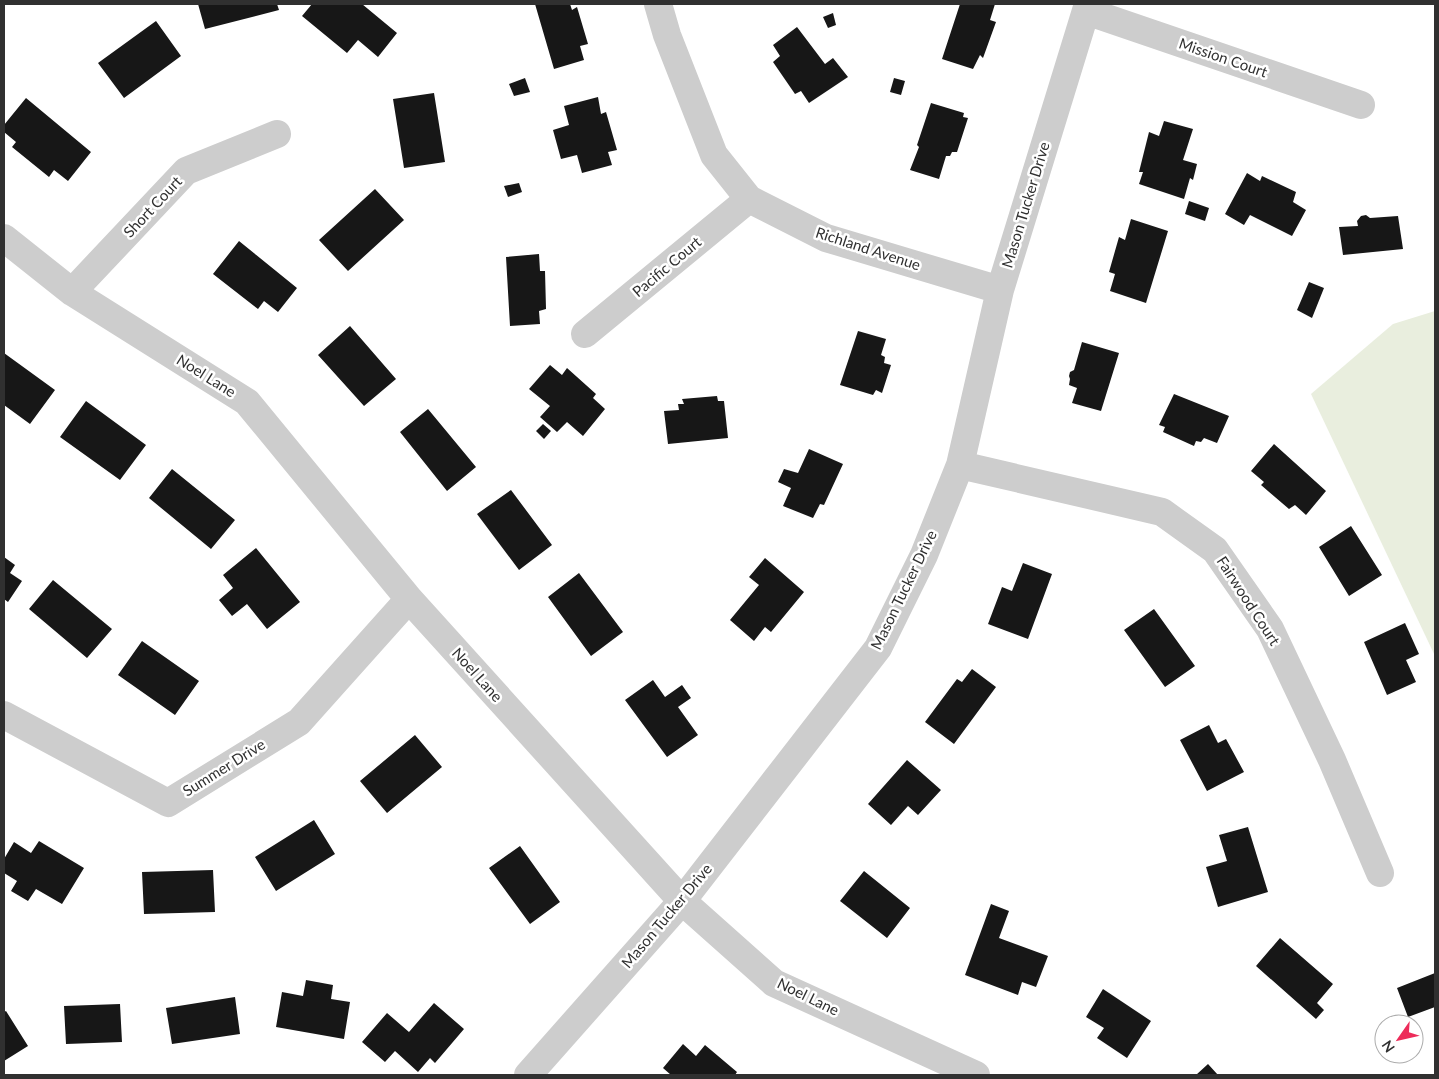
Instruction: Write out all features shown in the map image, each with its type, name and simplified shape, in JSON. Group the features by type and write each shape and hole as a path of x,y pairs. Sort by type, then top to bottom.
{"street":[{"name":"Richland Avenue","path":"658,4 667,35 714,155 749,199 826,238 1000,290"},
{"name":"Mission Court","path":"1087,7 1361,105"},
{"name":"Mason Tucker Drive","path":"528,1075 682,902 878,648 924,555 960,465 1000,290 1087,7"},
{"name":"Short Court","path":"72,292 186,171 277,134"},
{"name":"Pacific Court","path":"585,334 749,199"},
{"name":"Noel Lane","path":"4,238 72,292 246,402 409,599 682,902 774,982 976,1075"},
{"name":"Fairwood Court","path":"960,465 1162,512 1215,550 1270,629 1332,760 1380,873"},
{"name":"Summer Drive","path":"4,714 168,803 299,722 409,599"}],"green space":[{"path":"1435,311 1435,656 1311,394 1393,324"}],"building":[{"path":"198,4 277,4 279,10 205,29"},
{"path":"312,4 362,4 397,33 378,57 358,40 347,53 302,16"},
{"path":"535,4 570,4 572,10 577,7 588,44 580,46 584,60 554,69"},
{"path":"960,4 995,4 990,20 996,22 983,58 980,55 973,69 942,59"},
{"path":"833,13 836,25 828,28 823,17"},
{"path":"156,21 181,56 124,98 98,63"},
{"path":"797,27 825,64 833,58 848,77 809,103 801,91 795,94 773,62 780,56 773,45"},
{"path":"525,78 530,92 514,96 509,84"},
{"path":"894,78 905,81 901,95 890,92"},
{"path":"434,93 445,162 404,168 393,99"},
{"path":"598,97 601,114 606,112 617,150 608,152 612,165 582,173 577,155 561,159 553,130 569,125 564,106"},
{"path":"26,98 91,152 68,181 54,170 49,177 12,147 16,142 4,132 4,125"},
{"path":"931,103 964,113 963,117 968,118 957,152 952,152 950,156 946,156 939,179 910,170 919,147 917,145"},
{"path":"1164,121 1193,129 1183,160 1197,164 1193,180 1190,178 1184,199 1139,184 1143,172 1139,172 1149,132 1159,136"},
{"path":"1247,173 1260,181 1262,176 1296,192 1293,202 1306,210 1292,236 1250,215 1244,225 1225,214"},
{"path":"519,183 522,192 508,197 504,186"},
{"path":"375,189 404,220 348,271 319,240"},
{"path":"1189,201 1209,208 1205,221 1185,214"},
{"path":"1366,215 1370,218 1398,216 1403,249 1343,255 1339,227 1358,226 1357,221 1361,216"},
{"path":"1131,219 1168,231 1146,303 1110,291 1115,274 1109,272 1119,237 1125,240"},
{"path":"239,241 297,288 278,312 264,301 258,309 213,274"},
{"path":"539,254 540,271 545,271 546,309 539,311 540,324 510,326 506,257"},
{"path":"1309,282 1324,288 1312,318 1297,310"},
{"path":"350,326 396,379 364,406 318,355"},
{"path":"858,331 886,339 881,355 885,357 884,363 891,365 882,393 876,390 873,395 840,385"},
{"path":"1082,342 1119,353 1101,411 1072,403 1077,388 1069,385 1069,376 1070,372 1074,370"},
{"path":"4,353 55,390 30,424 4,405"},
{"path":"550,365 562,375 567,368 596,394 593,398 605,409 583,436 567,422 557,432 540,417 550,406 529,389"},
{"path":"1174,394 1229,416 1217,443 1204,438 1201,442 1196,441 1194,446 1163,432 1165,427 1159,425"},
{"path":"717,396 718,401 724,401 728,438 668,444 664,411 679,410 678,404 684,404 682,399"},
{"path":"86,401 146,445 120,480 60,437"},
{"path":"428,409 476,467 447,491 400,432"},
{"path":"543,424 551,431 544,439 536,431"},
{"path":"1274,444 1326,491 1306,515 1295,505 1289,509 1261,485 1264,482 1251,471"},
{"path":"809,449 843,464 824,505 820,504 813,518 783,506 791,488 778,482 784,469 798,473"},
{"path":"172,469 235,520 211,549 149,498"},
{"path":"511,490 552,545 519,570 477,514"},
{"path":"1351,526 1382,575 1349,596 1319,547"},
{"path":"256,548 300,602 267,629 247,604 232,616 219,600 233,588 223,575"},
{"path":"4,557 15,565 10,573 22,581 8,602 4,599"},
{"path":"765,558 804,592 771,632 765,627 754,641 730,620 759,585 749,577"},
{"path":"1023,563 1052,574 1028,639 988,624 1002,587 1012,591"},
{"path":"579,573 623,632 591,656 548,597"},
{"path":"53,580 112,629 87,658 29,609"},
{"path":"1154,609 1195,666 1165,687 1124,630"},
{"path":"1405,623 1419,654 1406,660 1416,682 1387,695 1364,642"},
{"path":"142,641 199,681 175,715 118,675"},
{"path":"972,669 996,687 954,744 925,722 957,679 962,682"},
{"path":"653,680 665,697 682,685 691,698 678,707 698,735 667,757 625,700"},
{"path":"1209,725 1218,743 1226,739 1244,772 1207,791 1180,740"},
{"path":"415,735 442,767 387,813 360,781"},
{"path":"907,760 941,790 918,815 908,806 891,825 868,804"},
{"path":"314,820 335,854 276,891 255,857"},
{"path":"1248,827 1268,892 1218,907 1206,867 1227,861 1219,835"},
{"path":"39,841 84,868 62,904 36,889 28,901 11,891 17,881 4,873 4,859 14,842 31,853"},
{"path":"520,846 560,902 530,924 489,868"},
{"path":"213,870 215,912 144,914 142,872"},
{"path":"864,871 910,908 887,938 840,901"},
{"path":"991,904 1009,911 999,938 1048,956 1036,987 1022,982 1018,995 965,975"},
{"path":"1280,938 1333,984 1317,1003 1324,1010 1316,1019 1256,966"},
{"path":"1435,973 1435,1007 1416,1014 1407,1014 1397,988"},
{"path":"306,980 333,985 331,999 350,1002 344,1039 276,1027 282,992 303,996"},
{"path":"1103,989 1151,1021 1127,1058 1097,1038 1104,1028 1086,1017"},
{"path":"235,997 240,1034 172,1044 166,1008"},
{"path":"434,1003 464,1029 435,1063 430,1058 418,1072 395,1051 385,1062 362,1042 387,1013 409,1032"},
{"path":"120,1004 122,1042 66,1044 64,1006"},
{"path":"6,1011 28,1046 4,1061 4,1012"},
{"path":"683,1044 696,1056 705,1045 737,1072 735,1075 671,1075 663,1068"},
{"path":"1208,1064 1218,1075 1196,1075"}]}
